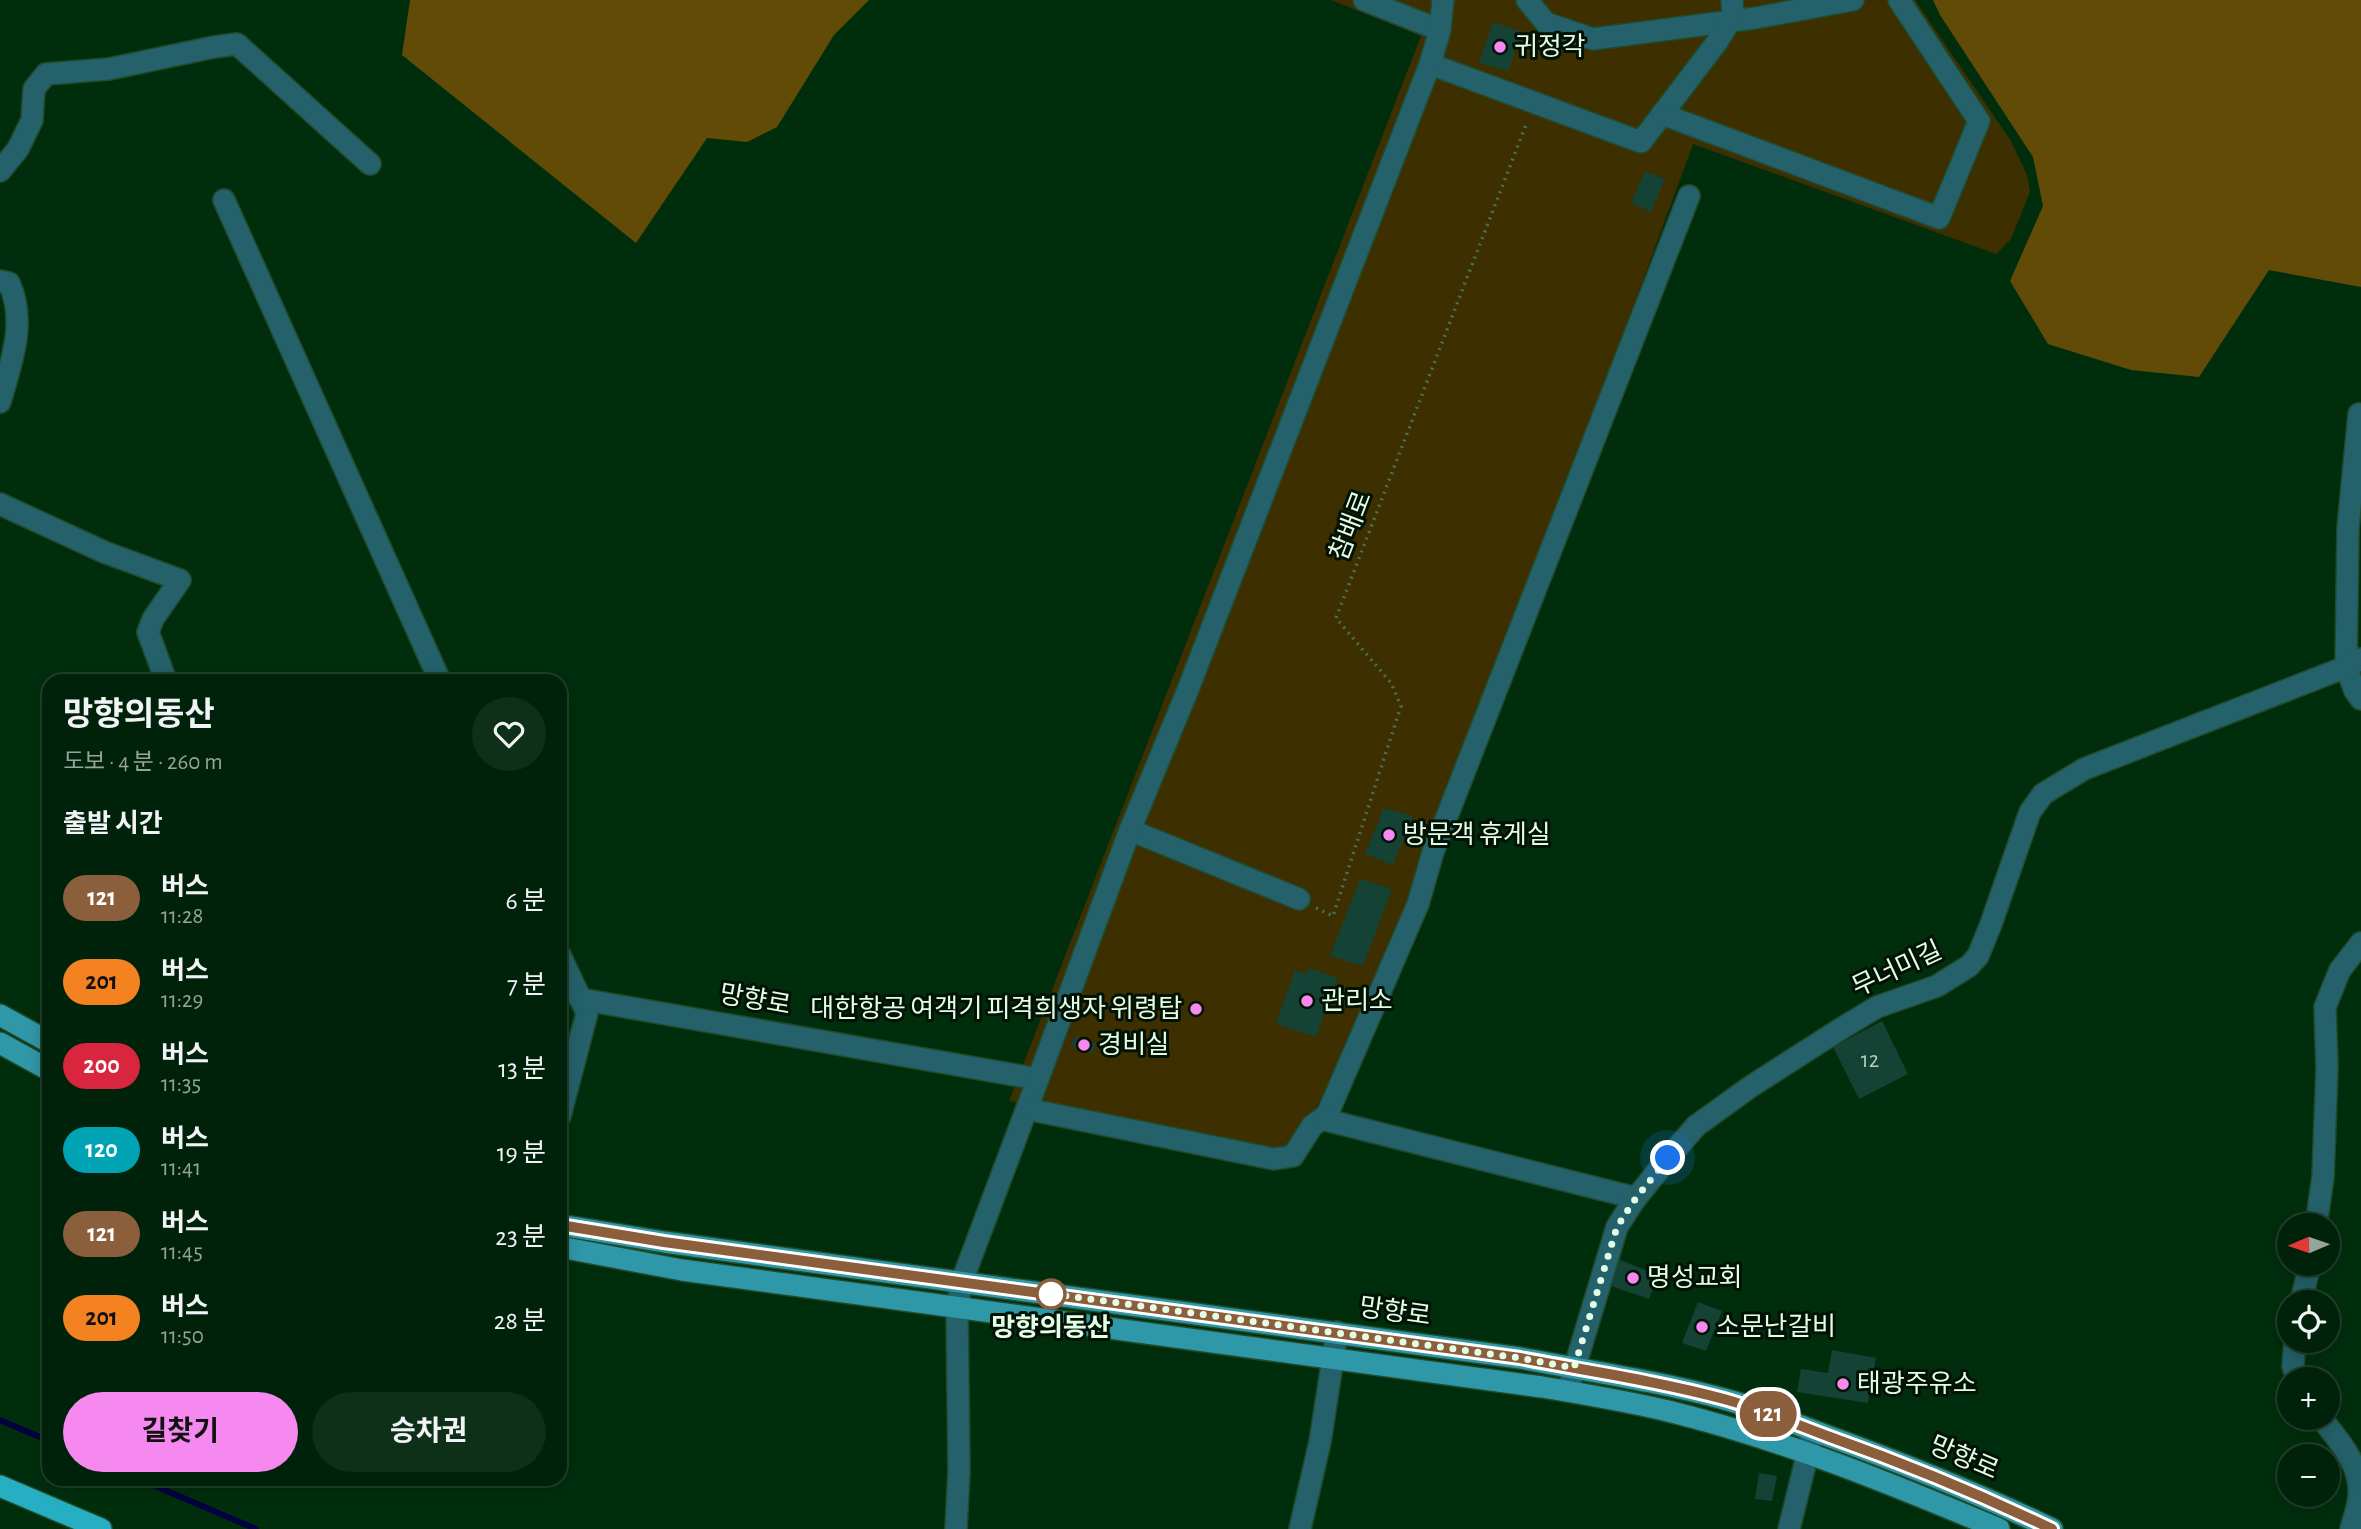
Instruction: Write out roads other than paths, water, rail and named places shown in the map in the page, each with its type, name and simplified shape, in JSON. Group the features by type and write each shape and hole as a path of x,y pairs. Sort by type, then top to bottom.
{"highway":[{"path":"0,1486 101,1529"}],"main road":[{"path":"0,1015 42,1038"},
{"path":"0,1043 42,1066"},
{"name":"망향로","path":"567,1226 677,1244 1337,1332 1574,1368 1725,1399 1956,1485 2052,1529"},
{"name":"망향로","path":"567,1248 682,1270 1568,1392 1669,1412 1808,1454 1921,1496 1999,1529"}],"street":[{"path":"1364,0 1440,30"},
{"path":"956,1529 960,1471 957,1307 962,1281 1130,830 1192,679 1430,64 1440,30 1443,0"},
{"path":"1527,0 1546,23 1594,39 1731,11 1853,0"},
{"path":"1662,114 1939,218 1979,121 1899,0"},
{"path":"1430,64 1641,142 1717,42 1731,11"},
{"path":"0,171 18,149 32,120 34,89 46,74 109,69 237,44 370,163"},
{"path":"1027,1109 1274,1159 1293,1156 1312,1126 1327,1115 1418,904 1433,852 1689,196"},
{"path":"224,200 437,674"},
{"path":"0,281 9,283 16,298 18,338 0,402"},
{"path":"2359,414 2348,528 2354,663 2361,699"},
{"path":"0,505 104,552 180,580 153,619 148,632 163,674"},
{"name":"무너미길","path":"1568,1392 1617,1227 1636,1198 1696,1126 1750,1087 1877,1007 1937,986 1969,966 1978,956 1991,924 2030,812 2043,794 2084,769 2354,663"},
{"path":"1130,830 1298,899"},
{"path":"2318,1213 2323,1177 2326,1095 2325,1007 2340,970 2361,943"},
{"path":"567,1089 587,1013 571,989"},
{"name":"망향로","path":"571,989 1038,1079"},
{"path":"1322,1119 1636,1198"},
{"path":"1300,1529 1320,1442 1337,1332"},
{"path":"1789,1529 1813,1430"},
{"path":"2330,1430 2349,1455 2359,1478 2359,1497 2351,1529"}],"waterway":[{"path":"0,1420 42,1438"},
{"path":"155,1486 256,1529"}],"place":[{"name":"귀정각","path":"1500,47"},
{"name":"방문객 휴게실","path":"1389,835"},
{"name":"관리소","path":"1307,1001"},
{"name":"대한항공 여객기 피격희생자 위령탑","path":"1196,1009"},
{"name":"경비실","path":"1084,1045"},
{"name":"명성교회","path":"1633,1278"},
{"name":"망향의동산","path":"1051,1294"},
{"name":"소문난갈비","path":"1702,1327"},
{"name":"태광주유소","path":"1843,1384"}]}
